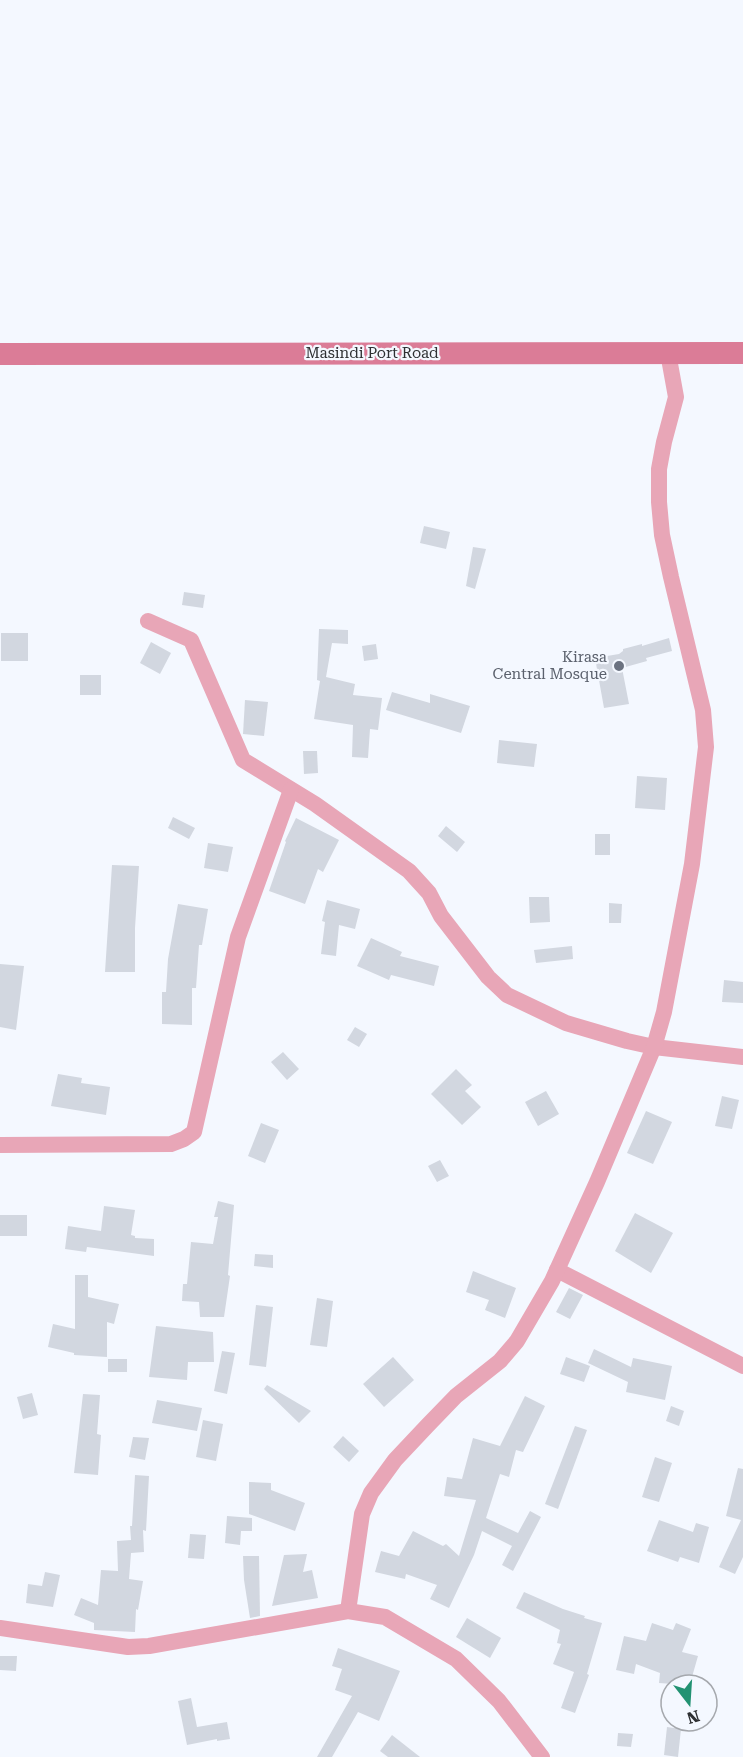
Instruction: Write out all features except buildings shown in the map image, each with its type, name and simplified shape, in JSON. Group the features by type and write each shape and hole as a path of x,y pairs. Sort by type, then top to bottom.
{"main road":[{"name":"Masindi Port Road","path":"0,354 743,353"}],"street":[{"path":"348,1611 362,1514 371,1492 395,1460 456,1396 482,1377 511,1348 557,1270 654,1047 672,975 692,864 706,747 703,711 671,577 658,502 659,469 676,397 668,353"},
{"path":"148,621 191,640 243,760 315,804 409,871 429,893 441,916 488,977 507,995 566,1023 654,1047 743,1057"},
{"path":"0,1145 171,1144 194,1132 238,937 291,790"},
{"path":"557,1270 743,1366"},
{"path":"0,1628 128,1647 149,1646 348,1611 385,1617 456,1659 499,1701 542,1757"}],"place":[{"name":"Kirasa Central Mosque","path":"619,666"}]}
